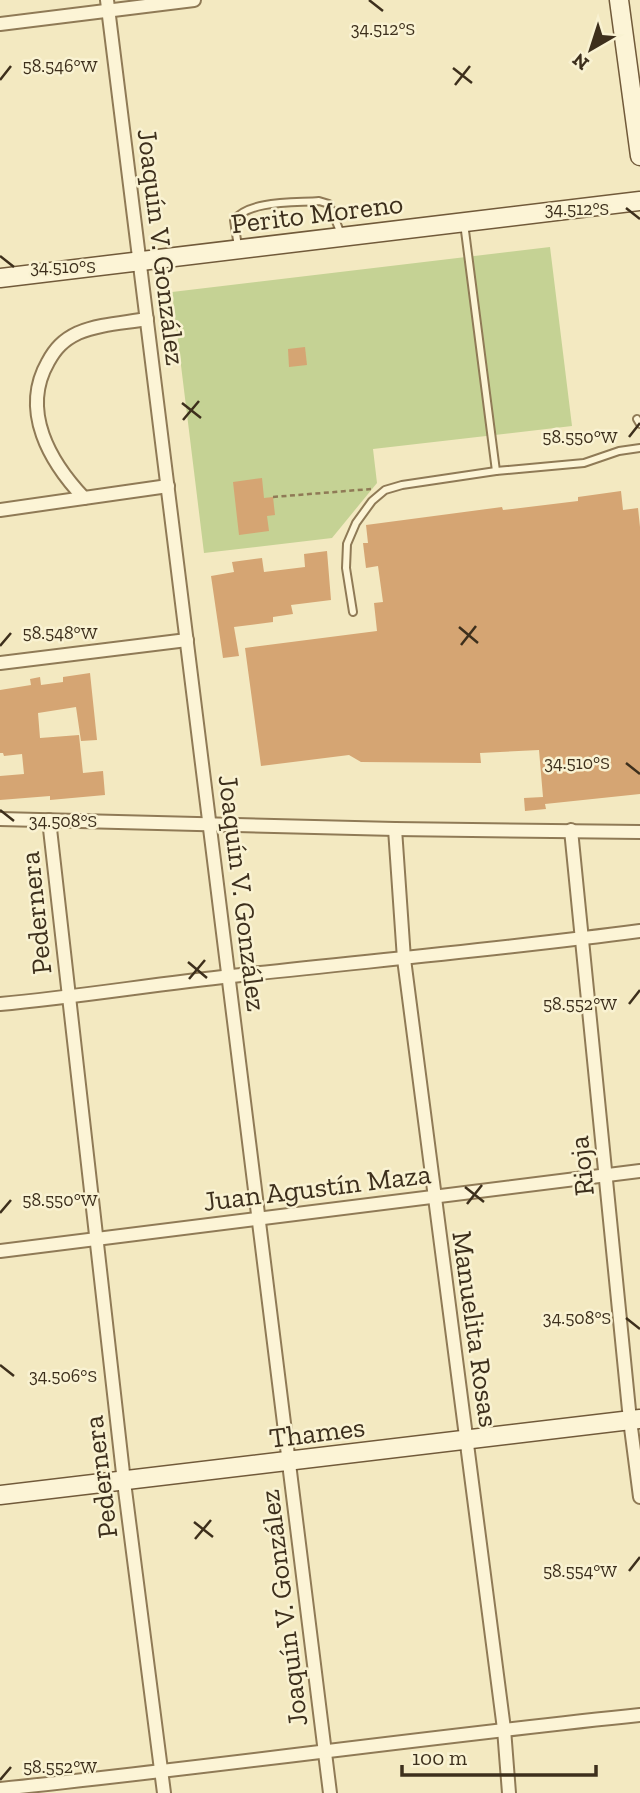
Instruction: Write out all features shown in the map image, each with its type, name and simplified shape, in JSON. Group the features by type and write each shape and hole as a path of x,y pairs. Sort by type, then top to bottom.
{"street":[{"path":"0,24 107,5 194,0"},
{"path":"619,0 640,156"},
{"name":"Joaquín V. González","path":"107,5 330,1793"},
{"name":"Perito Moreno","path":"0,278 640,201"},
{"path":"84,498 65,477 47,448 38,419 36,393 44,369 56,347 79,333 147,319"},
{"path":"0,510 168,486"},
{"path":"0,663 187,639"},
{"path":"0,819 395,830 640,832"},
{"name":"Pedernera","path":"49,820 124,1482 164,1793"},
{"name":"Manuelita Rosas","path":"395,830 404,959 504,1729 509,1793"},
{"name":"Rioja","path":"571,831 606,1175 635,1420 640,1497"},
{"path":"0,1004 640,931"},
{"name":"Juan Agustín Maza","path":"0,1251 640,1171"},
{"name":"Thames","path":"0,1495 635,1420"},
{"path":"0,1788 162,1772 504,1729 640,1715"}],"lane":[{"path":"238,249 234,220 240,212 255,206 319,201 329,204 338,221 342,237"},
{"path":"464,222 496,471"},
{"path":"352,612 346,568 347,544 356,523 372,501 385,490 496,471 584,463 619,451 640,448"}],"path":[{"path":"273,497 385,490"}],"green space":[{"path":"550,247 572,426 373,449 377,483 332,538 204,553 172,292"}],"building":[{"path":"305,347 307,365 289,367 288,349"},
{"path":"262,478 264,498 273,497 275,515 267,516 269,531 239,535 233,482"},
{"path":"621,491 623,510 638,508 640,527 640,794 545,804 546,809 525,811 524,798 543,797 539,750 480,753 481,763 361,762 349,755 261,766 245,648 377,631 374,603 383,602 378,566 366,568 363,543 368,543 366,525 502,507 503,510 578,501 578,497"},
{"path":"327,551 331,600 291,605 293,614 273,617 273,622 234,627 239,656 223,658 211,576 234,572 232,562 262,558 264,572 305,567 304,554"},
{"path":"90,673 97,740 81,741 76,707 38,713 40,738 79,735 83,773 103,771 105,795 50,800 50,796 0,800 0,776 24,774 22,754 4,756 0,753 0,690 31,685 30,679 40,677 41,685 63,682 63,677"}]}
